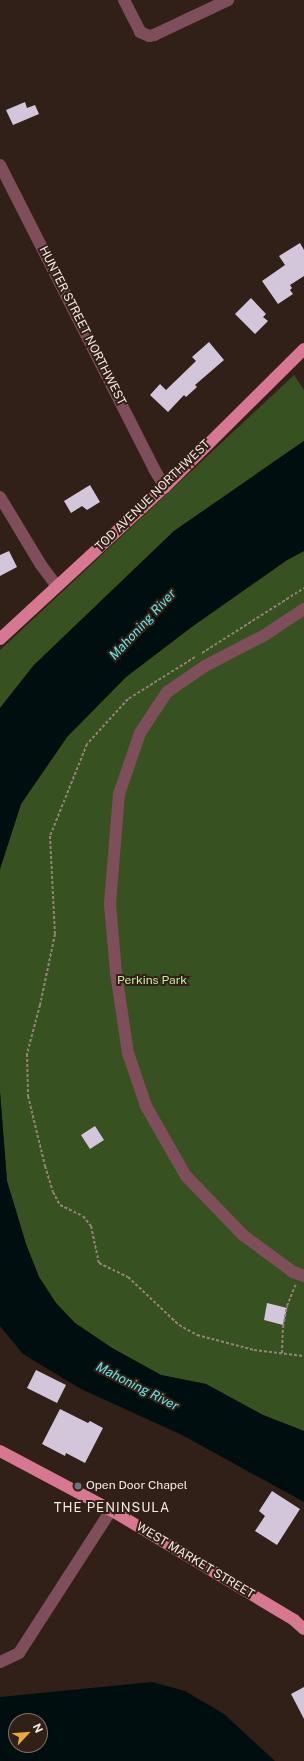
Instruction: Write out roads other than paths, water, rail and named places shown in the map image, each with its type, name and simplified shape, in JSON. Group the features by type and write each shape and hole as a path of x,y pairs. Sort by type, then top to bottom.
{"main road":[{"name":"TOD AVENUE NORTHWEST","path":"0,639 164,487 304,350"},
{"name":"WEST MARKET STREET","path":"0,1450 111,1510 294,1620 304,1629"}],"street":[{"path":"124,0 140,32 149,36 228,0"},
{"name":"HUNTER STREET NORTHWEST","path":"0,165 164,487"},
{"path":"0,497 41,565 57,586"},
{"path":"301,1277 242,1235 186,1176 146,1106 128,1053 116,973 110,904 119,794 140,734 167,692 205,666 263,636 304,609"},
{"path":"0,1662 19,1653 111,1510"}],"water":[{"name":"Mahoning River","path":"304,441 304,551 287,560 193,626 126,677 67,737 21,804 0,869 0,708 34,665 174,531"},
{"name":"Mahoning River","path":"0,1092 7,1181 26,1244 39,1277 56,1303 75,1323 112,1348 161,1375 206,1384 263,1415 304,1431 304,1502 182,1435 81,1389 23,1354 0,1326"},
{"path":"152,1682 185,1691 224,1714 275,1761 0,1761 0,1697"}],"place":[{"name":"Open Door Chapel","path":"78,1486"}],"district":[{"name":"THE PENINSULA","path":"112,1508"}],"park label":[{"name":"Perkins Park","path":"152,981"}]}
